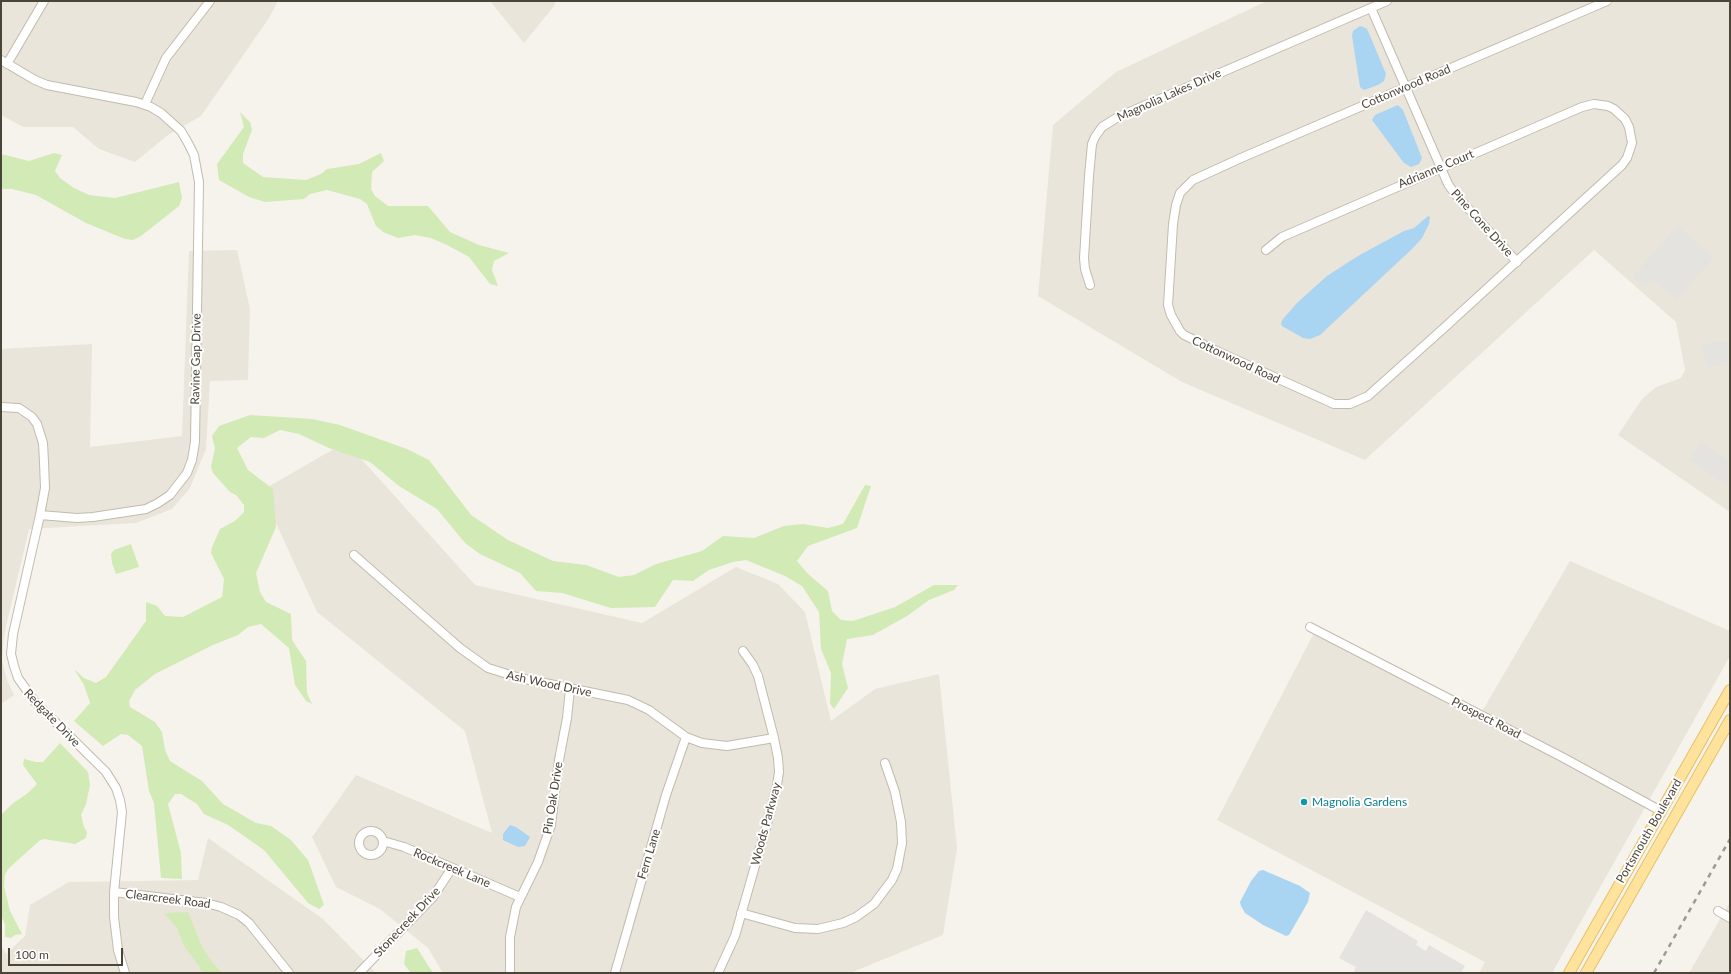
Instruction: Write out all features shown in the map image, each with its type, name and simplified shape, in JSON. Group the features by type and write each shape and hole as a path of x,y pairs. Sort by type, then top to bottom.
{"main road":[{"name":"Portsmouth Boulevard","path":"1569,973 1730,690"},
{"name":"Portsmouth Boulevard","path":"1586,973 1730,720"}],"street":[{"path":"4,62 44,1"},
{"path":"145,104 169,53 210,1"},
{"name":"Magnolia Lakes Drive","path":"1090,285 1085,269 1084,258 1089,176 1092,144 1102,127 1118,117 1387,1"},
{"name":"Cottonwood Road","path":"1607,1 1193,180 1185,186 1177,200 1173,224 1168,306 1175,324 1184,335 1281,381 1334,404 1350,404 1368,396 1622,165 1627,158 1632,143 1630,131 1625,119 1612,108"},
{"name":"Pine Cone Drive","path":"1371,8 1441,168 1455,194 1517,262"},
{"name":"Ravine Gap Drive","path":"4,62 35,80 47,85 145,104 161,113 181,131 194,155 197,168 199,201 195,442 192,460 187,473 170,495 146,509 77,518 40,515"},
{"name":"Adrianne Court","path":"1266,250 1282,237 1582,107 1594,104 1612,108"},
{"name":"Redgate Drive","path":"1,407 19,408 26,412 37,424 40,431 45,477 40,515 13,634 12,654 14,666 21,683 35,702 106,772 116,788 122,812 114,892 116,936 125,973"},
{"name":"Ash Wood Drive","path":"354,555 477,661 497,672 570,689 623,699 639,704 686,737 702,743 727,746 774,738"},
{"name":"Prospect Road","path":"1310,627 1556,754 1672,823"},
{"name":"Woods Parkway","path":"718,973 728,953 741,913 777,785 778,758 774,738 758,676 753,665 743,651"},
{"name":"Pin Oak Drive","path":"510,973 510,938 512,921 520,897 538,862 551,825 570,689"},
{"name":"Fern Lane","path":"614,973 666,795 686,737"},
{"path":"741,913 795,928 818,929 843,923 864,912 874,904 892,880 897,869 902,843 901,822 895,792 885,763"},
{"name":"Rockcreek Lane","path":"384,841 404,847 520,897"},
{"name":"Stonecreek Drive","path":"359,973 433,897 452,868"},
{"name":"Clearcreek Road","path":"114,892 206,903 227,909 239,915 249,923 289,973"},
{"path":"1718,911 1730,918"}],"shaded area":[{"path":"1,1 278,1 269,18 201,116 168,135 135,162 99,149 73,127 23,127 1,115"},
{"path":"490,1 556,1 554,6 524,43"},
{"path":"1267,1 1730,1 1730,512 1618,435 1642,399 1656,387 1681,378 1685,370 1676,322 1594,250 1365,460 1182,382 1038,296 1053,125 1116,72"},
{"path":"1677,226 1714,257 1677,300 1652,279 1644,287 1633,277"},
{"path":"237,250 250,309 248,380 210,381 206,449 190,488 172,509 136,523 29,529 4,635 2,661 7,680 14,695 1,704 1,349 92,344 90,447 182,436 189,251"},
{"path":"1730,340 1730,363 1706,367 1702,345"},
{"path":"346,442 475,585 642,623 736,567 778,584 805,612 831,721 875,689 939,674 957,848 943,935 850,973 443,973 428,948 380,909 336,887 312,837 356,775 492,833 465,731 317,612 261,491"},
{"path":"1701,442 1730,461 1730,487 1689,460"},
{"path":"1570,561 1730,631 1730,656 1552,973 1479,973 1485,962 1217,820 1315,631 1477,720"},
{"path":"208,838 323,919 376,973 1,973 1,945 6,954 25,936 30,905 69,882 198,880"},
{"path":"1730,902 1730,973 1689,973"},
{"path":"1366,910 1418,941 1416,945 1426,951 1429,945 1465,966 1462,971 1464,973 1354,972 1356,967 1339,958"}],"green space":[{"path":"240,112 250,122 252,130 243,154 243,163 263,177 306,180 321,174 327,169 359,164 381,153 384,161 372,172 371,189 375,196 388,206 428,206 450,232 479,245 509,253 494,261 492,270 498,286 490,284 469,257 447,245 431,238 415,235 398,238 383,232 376,226 367,204 360,199 327,190 310,194 304,199 265,202 249,197 219,180 217,164 244,127"},
{"path":"54,153 62,155 55,171 60,178 74,188 89,195 115,198 179,182 182,198 179,206 141,236 133,240 125,239 86,223 36,195 12,189 1,189 1,154 29,161"},
{"path":"250,415 312,419 340,425 407,449 429,460 471,515 508,540 553,561 586,565 619,577 634,575 656,564 702,551 723,536 754,538 784,526 803,524 828,528 843,524 865,485 871,486 857,528 808,546 797,561 808,574 828,591 832,611 841,620 853,621 895,607 934,585 958,585 954,590 929,600 907,616 873,635 847,639 842,664 848,688 834,709 830,704 831,673 821,649 819,612 802,586 785,576 746,560 733,562 709,570 693,581 673,580 655,607 611,608 562,593 536,591 520,573 480,554 465,543 437,509 399,486 370,462 329,448 299,434 280,430 264,438 251,437 237,448 248,470 273,489 276,527 256,573 260,592 266,602 291,614 292,640 306,661 307,693 312,704 306,701 295,685 289,648 261,624 248,627 238,635 213,645 155,674 135,690 129,701 130,707 155,722 162,732 165,750 170,761 202,781 223,804 256,823 271,826 291,840 308,860 324,905 319,909 308,903 264,850 228,825 204,814 197,804 181,794 175,794 168,804 181,853 182,879 161,878 154,803 149,791 142,746 128,735 121,734 103,746 74,721 90,703 84,685 74,669 84,678 96,683 106,677 146,621 146,602 157,606 165,616 183,617 222,597 224,579 211,553 212,547 220,529 235,521 244,512 244,505 236,495 230,492 213,473 211,467 215,448 212,436 219,426"},
{"path":"131,544 139,567 116,574 112,563 111,554 114,550"},
{"path":"60,743 88,772 90,785 86,804 81,815 87,832 86,838 75,844 44,839 39,841 8,869 5,875 4,886 10,911 22,934 15,935 11,938 5,937 5,924 1,916 1,815 37,784 23,765 24,759 43,762"},
{"path":"188,912 202,947 212,962 222,973 202,973 199,966 184,946 177,928 164,913"},
{"path":"417,948 433,973 411,973 404,964 406,951"}],"water":[{"path":"1360,26 1366,28 1368,31 1386,74 1384,81 1364,90 1360,87 1352,36 1353,31"},
{"path":"1398,105 1403,110 1422,158 1419,164 1411,167 1404,163 1372,120 1375,115"},
{"path":"1428,216 1430,217 1429,224 1422,238 1320,335 1310,339 1303,338 1282,326 1281,323 1283,319 1297,303 1327,276 1358,256 1404,231 1414,228"},
{"path":"510,825 516,827 530,837 525,846 518,847 503,840 503,834"},
{"path":"1263,870 1300,886 1310,893 1308,902 1289,935 1286,936 1263,925 1245,913 1241,906 1240,902 1251,881 1259,871"}],"railway":[{"path":"1654,973 1730,839"}],"place":[{"name":"Magnolia Gardens","path":"1304,802"}]}
